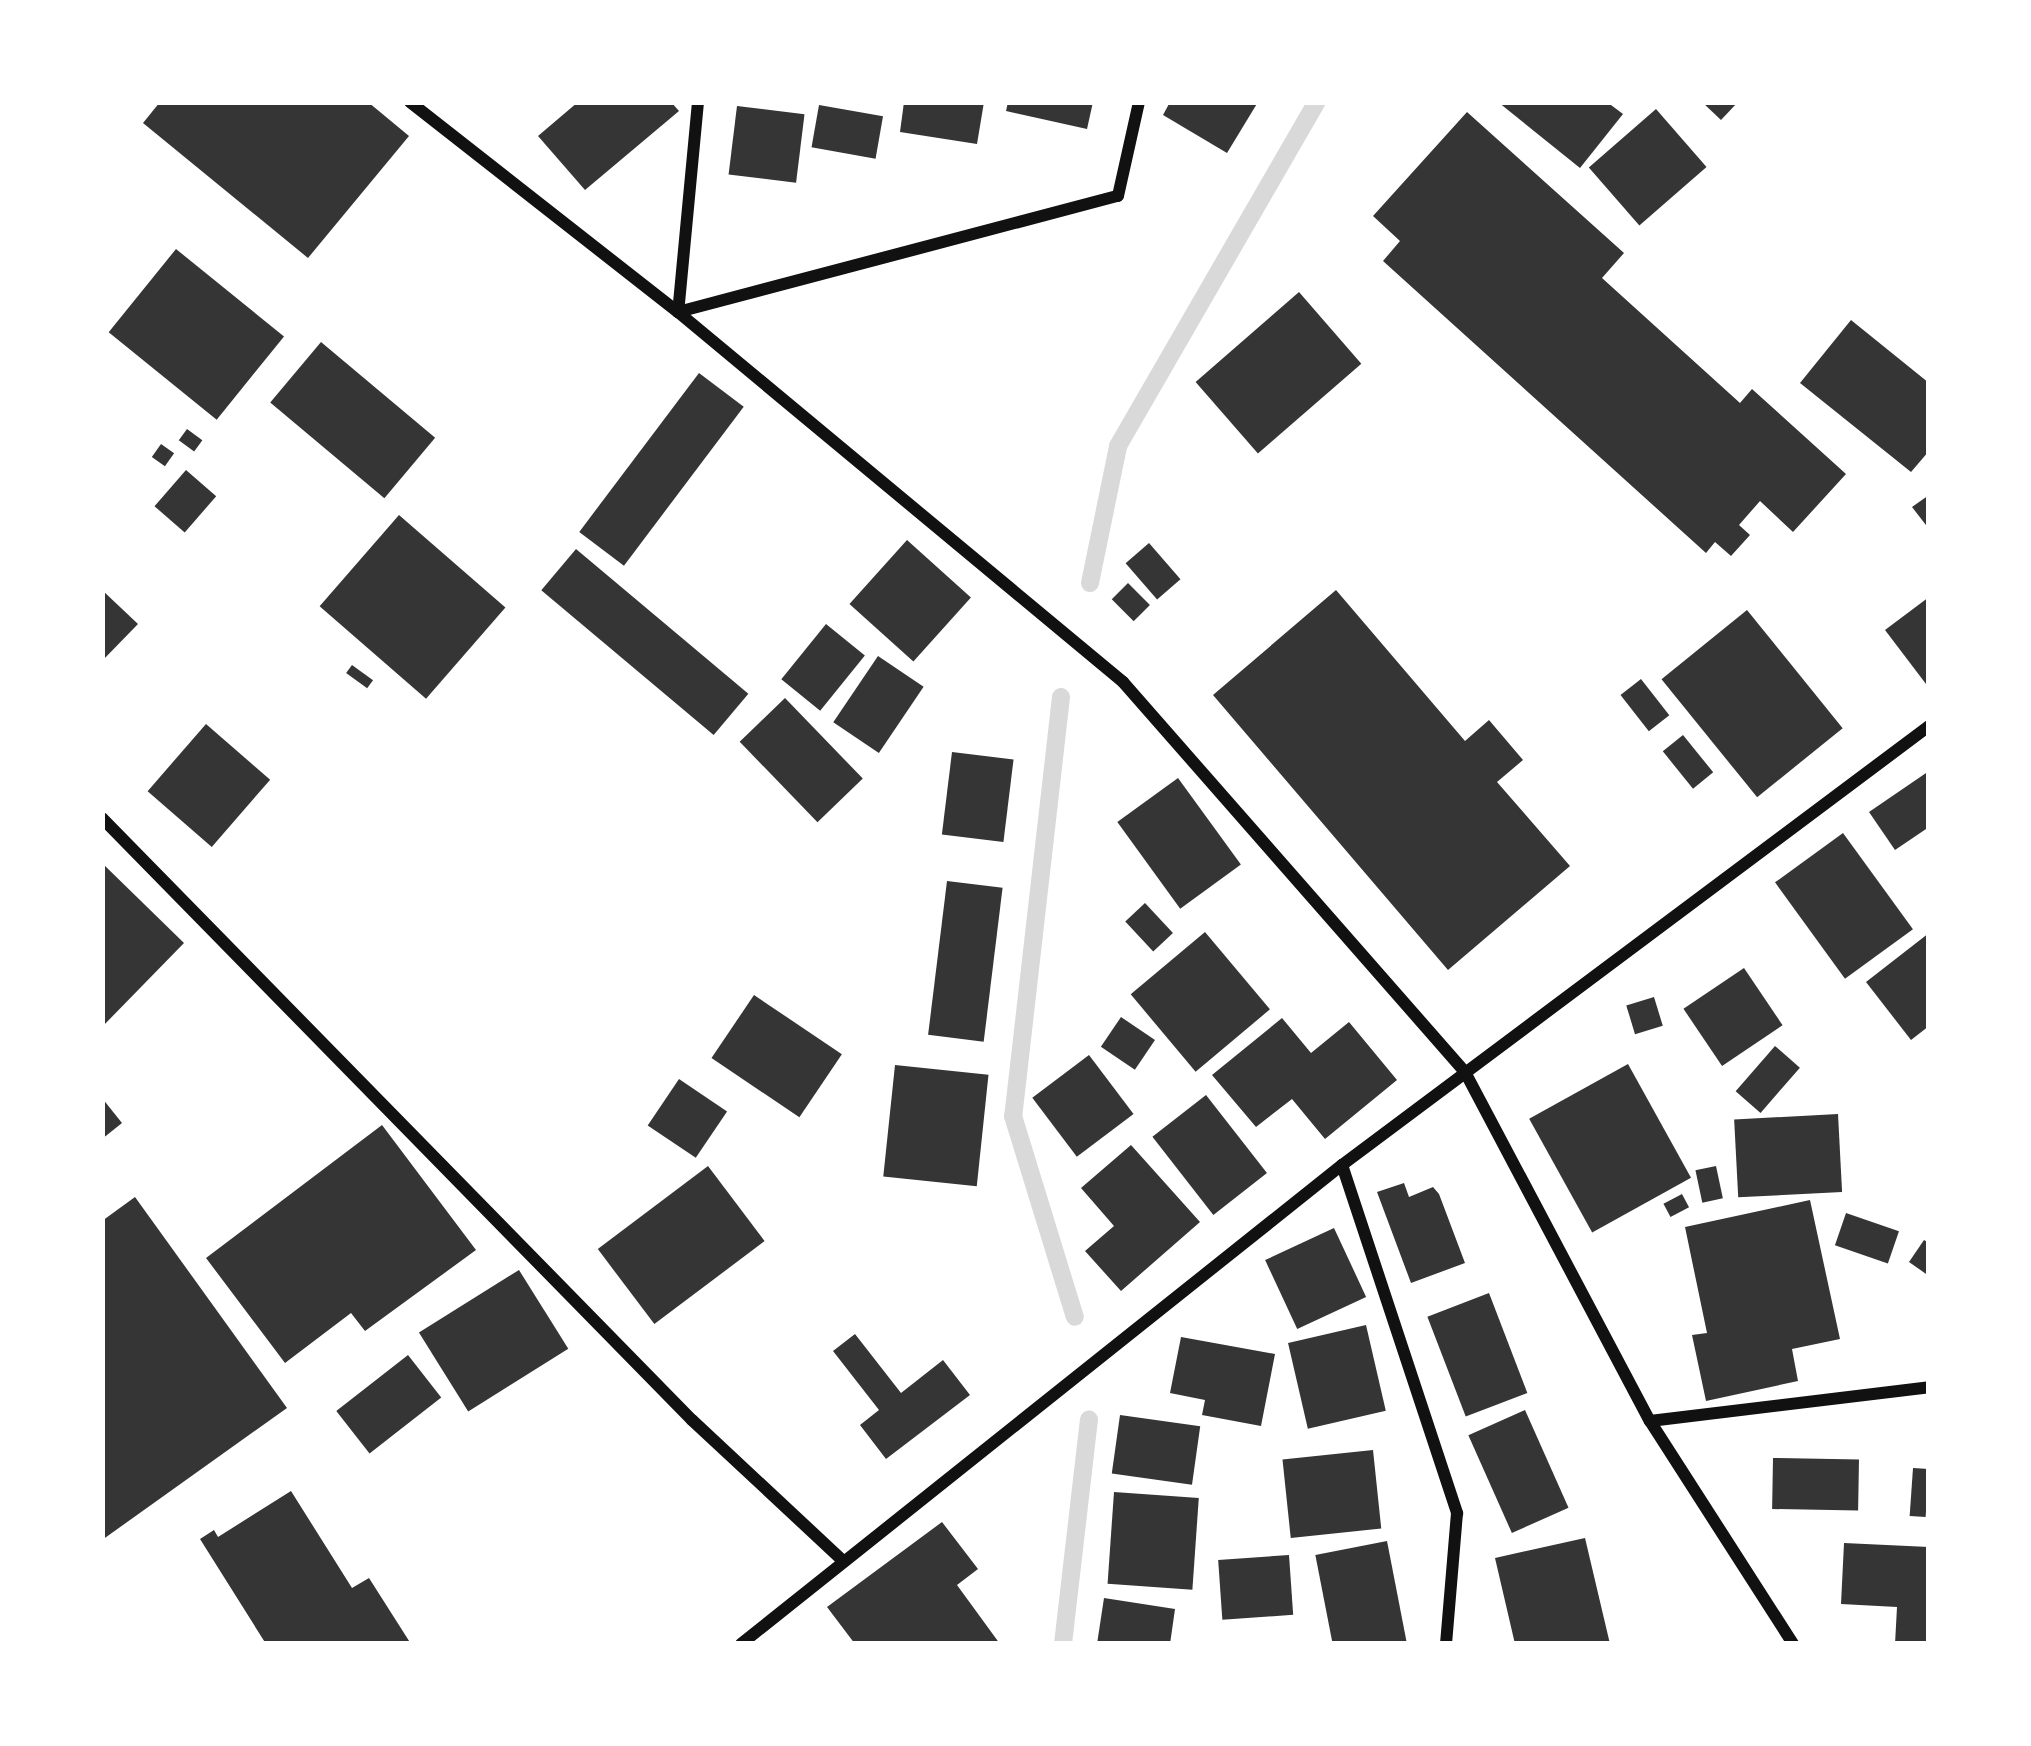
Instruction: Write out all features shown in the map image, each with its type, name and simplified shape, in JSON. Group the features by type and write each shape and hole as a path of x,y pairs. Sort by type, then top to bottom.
{"street":[{"path":"410,102 678,312 1088,647 1465,1072 1650,1421 1793,1644"},
{"path":"678,312 698,102"},
{"path":"678,312 1118,196 1139,102"},
{"path":"741,1644 1342,1165 1929,726"},
{"path":"102,818 692,1420 842,1560"},
{"path":"1342,1165 1457,1513 1446,1644"},
{"path":"1650,1421 1929,1387"}],"building":[{"path":"160,102 368,102 409,136 308,258 143,123"},
{"path":"578,102 671,102 679,111 585,190 538,136"},
{"path":"904,102 984,102 977,144 900,132"},
{"path":"1008,102 1093,102 1087,129 1006,111"},
{"path":"1170,102 1258,102 1227,153 1163,115"},
{"path":"1498,102 1607,102 1623,114 1580,168"},
{"path":"1702,102 1738,102 1721,120"},
{"path":"819,105 883,116 876,159 812,147"},
{"path":"737,106 804,114 796,183 729,174"},
{"path":"1656,109 1707,167 1639,226 1589,167"},
{"path":"1467,112 1624,253 1602,278 1740,403 1752,389 1846,474 1793,532 1760,501 1739,525 1750,535 1731,556 1715,542 1706,553 1383,261 1400,241 1373,216"},
{"path":"176,249 284,336 217,420 109,332"},
{"path":"1299,292 1361,364 1258,454 1196,382"},
{"path":"1851,320 1929,383 1929,451 1911,472 1800,383"},
{"path":"321,342 435,438 384,498 270,403"},
{"path":"699,373 744,407 624,566 579,532"},
{"path":"187,429 202,440 194,451 179,440"},
{"path":"161,444 174,453 165,466 152,457"},
{"path":"186,470 216,496 185,532 155,506"},
{"path":"1929,495 1929,529 1912,507"},
{"path":"399,515 505,608 426,699 320,606"},
{"path":"907,540 971,598 913,661 849,604"},
{"path":"1149,543 1180,579 1157,600 1126,563"},
{"path":"576,549 748,694 714,735 541,590"},
{"path":"1128,583 1150,605 1134,621 1112,599"},
{"path":"102,590 138,624 102,661"},
{"path":"1336,590 1465,741 1489,720 1523,760 1497,782 1570,866 1448,970 1213,695"},
{"path":"1929,597 1929,682 1926,684 1885,630"},
{"path":"1747,610 1843,728 1757,797 1662,679"},
{"path":"826,624 865,655 820,711 781,679"},
{"path":"878,656 924,687 879,753 833,722"},
{"path":"352,665 373,680 367,688 346,673"},
{"path":"1641,679 1669,715 1649,731 1621,695"},
{"path":"785,698 863,779 817,822 740,742"},
{"path":"206,724 270,780 212,847 148,791"},
{"path":"1683,735 1713,772 1693,789 1663,751"},
{"path":"952,752 1014,760 1003,842 942,834"},
{"path":"1929,771 1929,827 1895,850 1869,812"},
{"path":"1178,778 1241,865 1180,909 1117,822"},
{"path":"1843,833 1913,929 1845,979 1775,882"},
{"path":"102,863 184,943 102,1027"},
{"path":"947,881 1003,888 984,1042 928,1035"},
{"path":"1145,903 1173,933 1153,951 1125,921"},
{"path":"1205,932 1270,1009 1196,1072 1131,994"},
{"path":"1929,933 1929,1026 1911,1040 1866,982"},
{"path":"1744,968 1783,1025 1722,1066 1683,1009"},
{"path":"754,995 842,1054 799,1117 712,1058"},
{"path":"1654,997 1663,1026 1635,1034 1626,1005"},
{"path":"1121,1017 1155,1040 1135,1070 1101,1047"},
{"path":"1282,1018 1311,1053 1349,1022 1397,1080 1325,1139 1292,1099 1256,1127 1212,1075"},
{"path":"1775,1046 1800,1068 1761,1113 1736,1091"},
{"path":"1089,1055 1134,1114 1077,1157 1032,1098"},
{"path":"1628,1064 1691,1178 1592,1232 1529,1119"},
{"path":"895,1065 988,1075 977,1186 883,1176"},
{"path":"679,1079 727,1111 696,1158 648,1125"},
{"path":"1206,1095 1267,1173 1213,1215 1152,1137"},
{"path":"102,1098 122,1123 102,1139"},
{"path":"1838,1114 1842,1192 1738,1197 1734,1119"},
{"path":"382,1125 476,1250 365,1331 351,1313 285,1363 206,1258"},
{"path":"1131,1145 1200,1222 1121,1291 1085,1251 1114,1226 1081,1188"},
{"path":"708,1166 765,1241 654,1324 598,1249"},
{"path":"1716,1166 1723,1198 1702,1203 1695,1170"},
{"path":"1404,1183 1409,1197 1433,1187 1439,1194 1465,1263 1411,1283 1377,1192"},
{"path":"1682,1194 1689,1207 1671,1217 1663,1204"},
{"path":"135,1197 287,1408 102,1540 102,1221"},
{"path":"1810,1200 1840,1339 1792,1349 1798,1381 1706,1401 1692,1335 1707,1333 1685,1227"},
{"path":"1846,1213 1899,1231 1888,1263 1835,1245"},
{"path":"1334,1228 1366,1297 1297,1329 1265,1260"},
{"path":"1924,1240 1929,1243 1929,1276 1909,1262"},
{"path":"519,1270 568,1349 468,1411 419,1333"},
{"path":"1489,1293 1527,1393 1466,1417 1427,1317"},
{"path":"1366,1325 1386,1411 1308,1429 1288,1343"},
{"path":"855,1334 901,1393 943,1360 970,1395 886,1459 860,1425 879,1410 833,1351"},
{"path":"1181,1337 1275,1354 1261,1426 1202,1415 1205,1400 1170,1393"},
{"path":"408,1355 441,1398 370,1454 336,1411"},
{"path":"1525,1410 1569,1508 1512,1533 1468,1435"},
{"path":"1120,1415 1200,1426 1192,1485 1112,1473"},
{"path":"1373,1450 1381,1529 1291,1538 1282,1460"},
{"path":"1773,1458 1859,1460 1858,1510 1772,1509"},
{"path":"1913,1468 1929,1469 1926,1517 1910,1516"},
{"path":"291,1491 352,1588 369,1578 411,1644 266,1644 200,1539 214,1530 218,1537"},
{"path":"1114,1492 1199,1498 1192,1590 1108,1584"},
{"path":"942,1522 978,1569 957,1585 1000,1644 855,1644 827,1607"},
{"path":"1585,1538 1610,1644 1515,1644 1495,1558"},
{"path":"1387,1541 1406,1641 1333,1644 1315,1555"},
{"path":"1844,1543 1929,1547 1929,1644 1895,1644 1897,1607 1841,1604"},
{"path":"1289,1555 1293,1615 1222,1620 1218,1560"},
{"path":"1104,1598 1175,1609 1170,1644 1097,1644"}],"waterway":[{"path":"1090,583 1118,446 1317,102"},
{"path":"1061,697 1013,1116 1075,1317"},
{"path":"1063,1644 1089,1420"}]}
